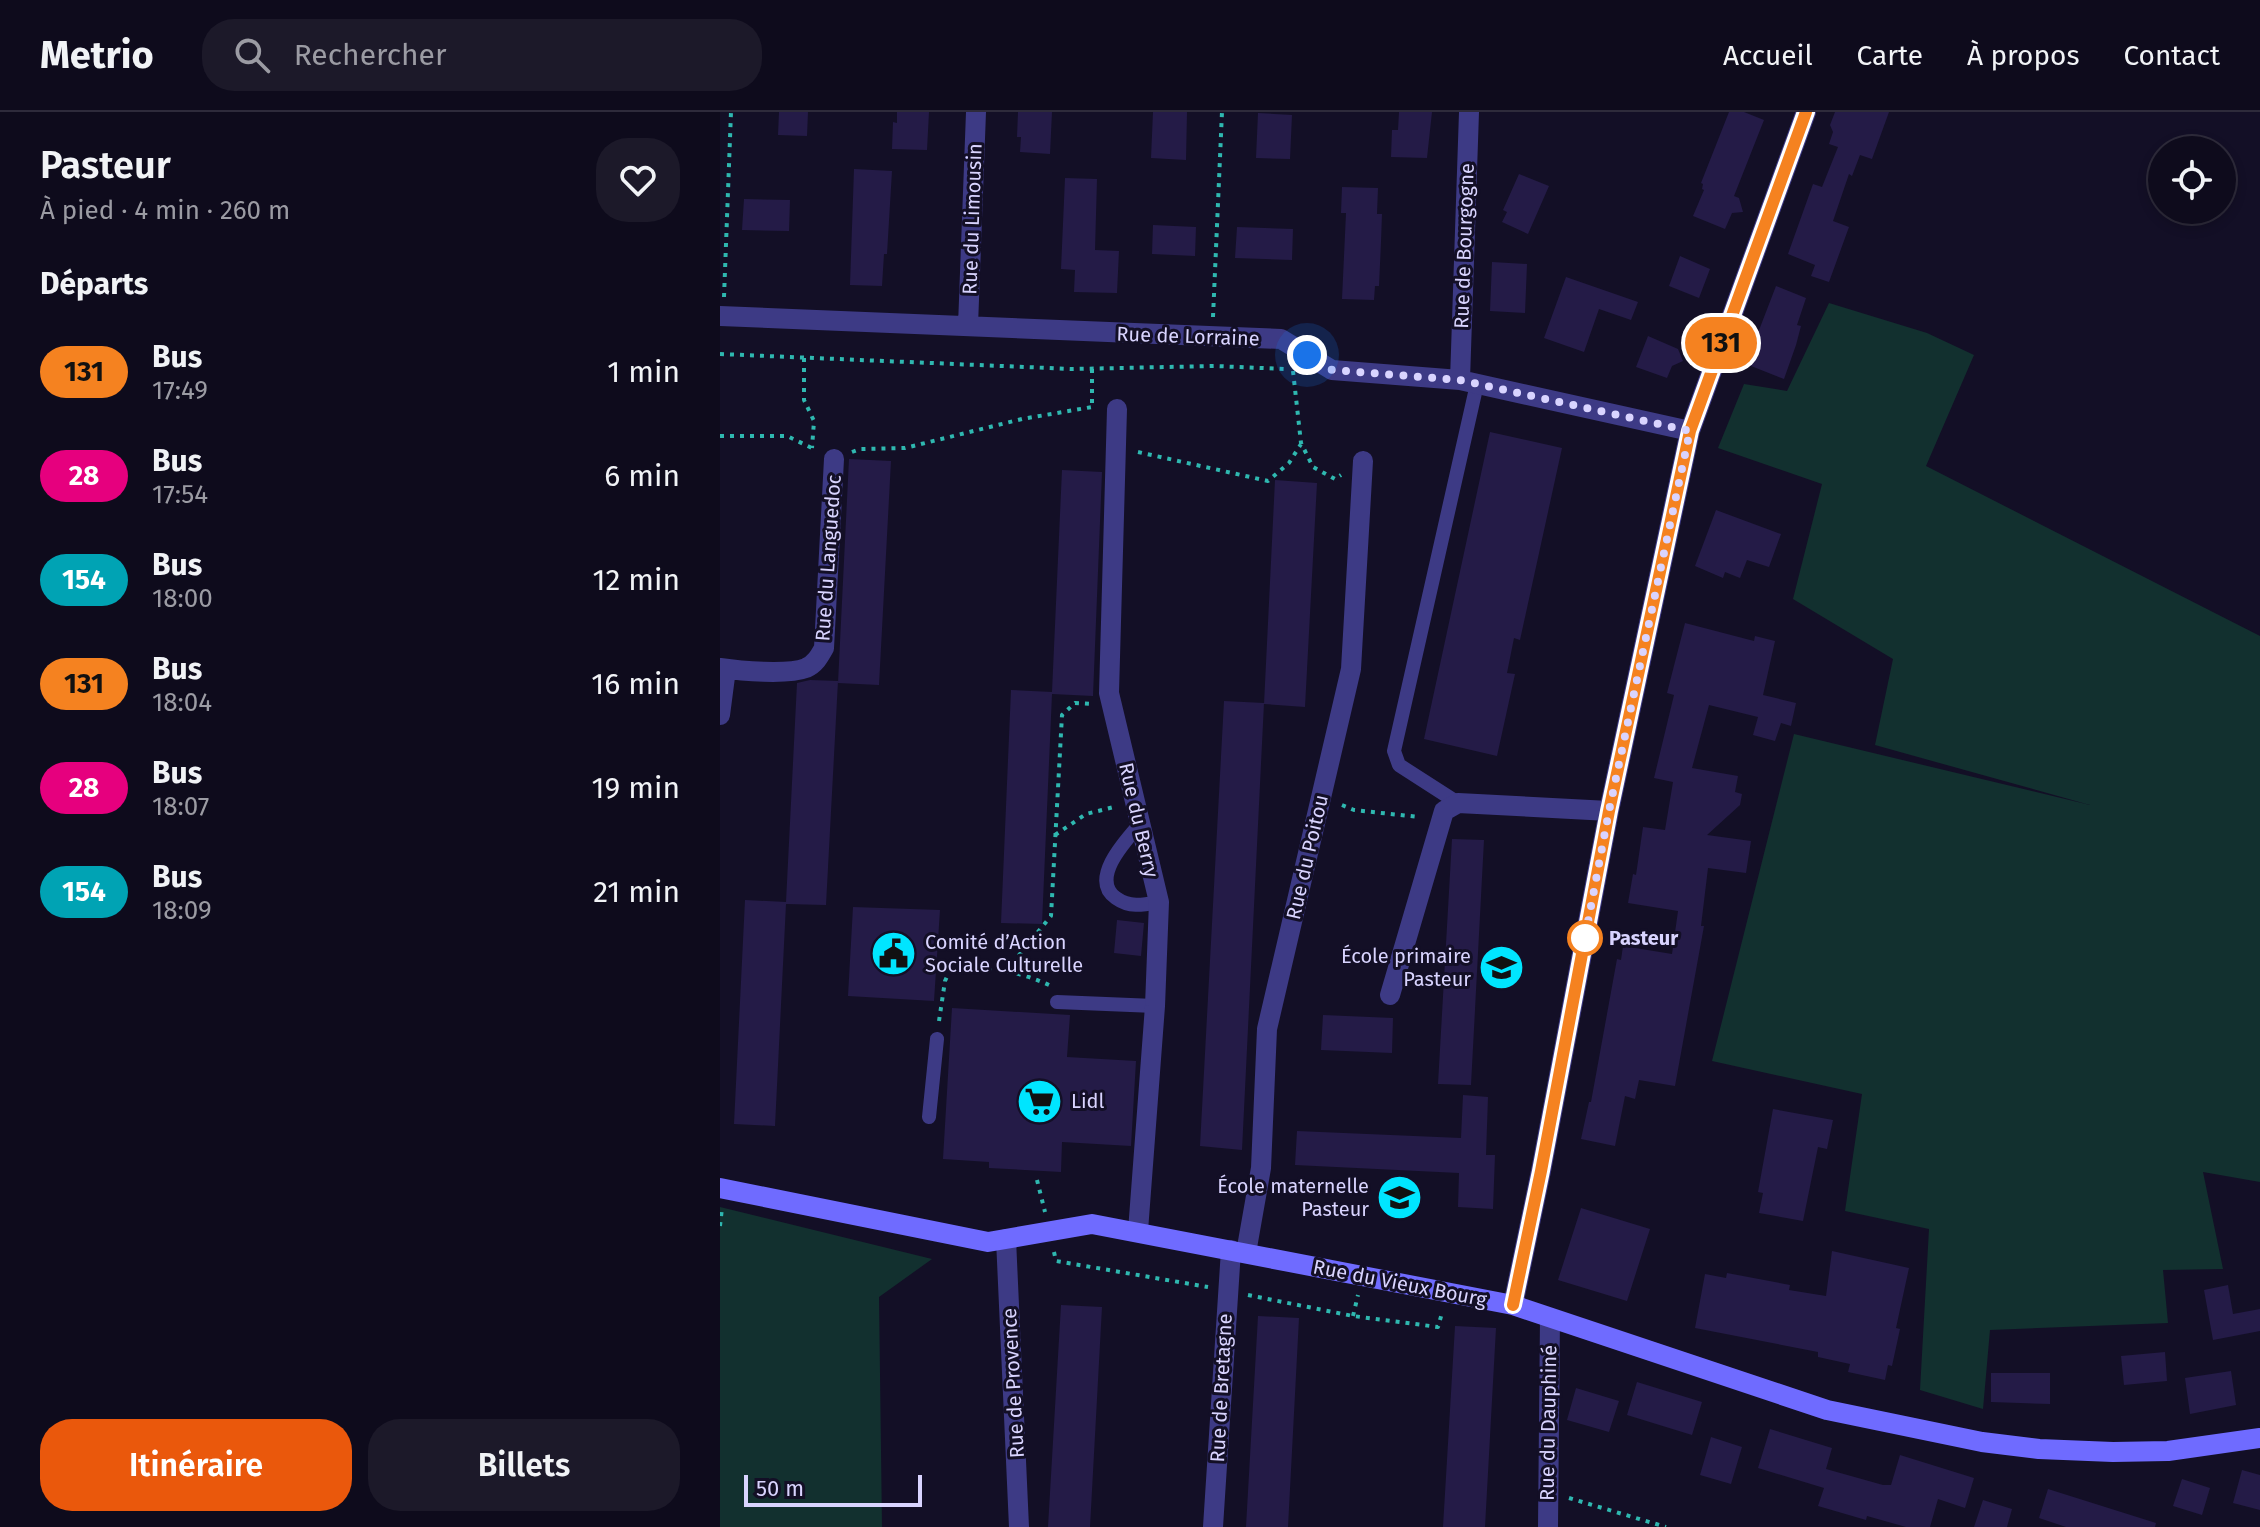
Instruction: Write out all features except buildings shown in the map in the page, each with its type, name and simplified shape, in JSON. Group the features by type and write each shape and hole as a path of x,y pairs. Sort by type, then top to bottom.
{"street":[{"name":"Rue du Limousin","path":"968,326 976,112"},
{"name":"Rue de Bourgogne","path":"1468,382 1469,112"},
{"path":"1513,1305 1609,811 1690,431 1806,112"},
{"name":"Rue de Lorraine","path":"722,316 1281,339 1332,370 1468,382 1690,431"},
{"name":"Rue du Berry","path":"1117,409 1111,701 1159,902 1155,1006 1138,1231"},
{"name":"Rue du Languedoc","path":"720,715 723,669 795,670 809,667 824,648 834,459"},
{"name":"Rue du Poitou","path":"1238,1251 1261,1168 1267,1029 1351,669 1363,461"},
{"path":"1390,995 1444,811 1458,803 1609,811"},
{"name":"Rue du Vieux Bourg","path":"720,1188 988,1242 1092,1224 1513,1305 1750,1387 1827,1410 1982,1442 2039,1449 2113,1452 2168,1451 2260,1438"},
{"name":"Rue de Provence","path":"1006,1239 1019,1527"},
{"name":"Rue de Bretagne","path":"1213,1527 1238,1251"},
{"name":"Rue du Dauphiné","path":"1548,1527 1550,1318"}],"lane":[{"path":"1458,803 1399,765 1394,751 1468,382"},
{"path":"1140,824 1116,856 1106,881 1108,890 1124,902 1136,906 1159,902"},
{"path":"1057,1002 1155,1006"},
{"path":"929,1117 937,1039"}],"path":[{"path":"722,316 731,112"},
{"path":"1213,337 1222,112"},
{"path":"720,354 1092,369 1275,366 1293,371 1301,443 1313,467 1335,479 1363,461"},
{"path":"804,358 804,400 814,421 812,448"},
{"path":"1092,369 1092,407"},
{"path":"720,436 787,436 834,459 860,449 905,448 1022,419 1092,407 1117,409"},
{"path":"1116,448 1268,481 1289,463 1301,443"},
{"path":"1006,971 1051,916 1062,715 1075,703 1111,701"},
{"path":"1321,796 1354,810 1442,819"},
{"path":"1055,835 1086,814 1135,803"},
{"path":"937,1039 945,981 950,970 1006,971 1049,984 1057,1002"},
{"path":"1547,1491 1666,1527"}],"green space":[{"path":"1829,303 1927,333 1974,355 1926,466 2260,636 2260,1182 2203,1172 2223,1269 2163,1270 2168,1323 1990,1330 1983,1409 1920,1390 1929,1229 1845,1211 1862,1094 1712,1061 1794,734 2090,805 1875,745 1893,659 1793,599 1822,484 1718,448 1744,384 1787,391"},
{"path":"720,1207 932,1259 879,1297 882,1527 720,1527"}],"bus line":[{"name":"131","path":"1513,1305 1609,811 1690,431 1806,112"}],"place":[{"name":"Pasteur","path":"1585,938"},
{"name":"Comité d’Action Sociale Culturelle","path":"894,953"},
{"name":"École primaire Pasteur","path":"1502,967"},
{"name":"Lidl","path":"1040,1101"},
{"name":"École maternelle Pasteur","path":"1400,1197"}],"route":[{"path":"1307,355 1332,370 1460,380 1690,431 1585,938"}]}
